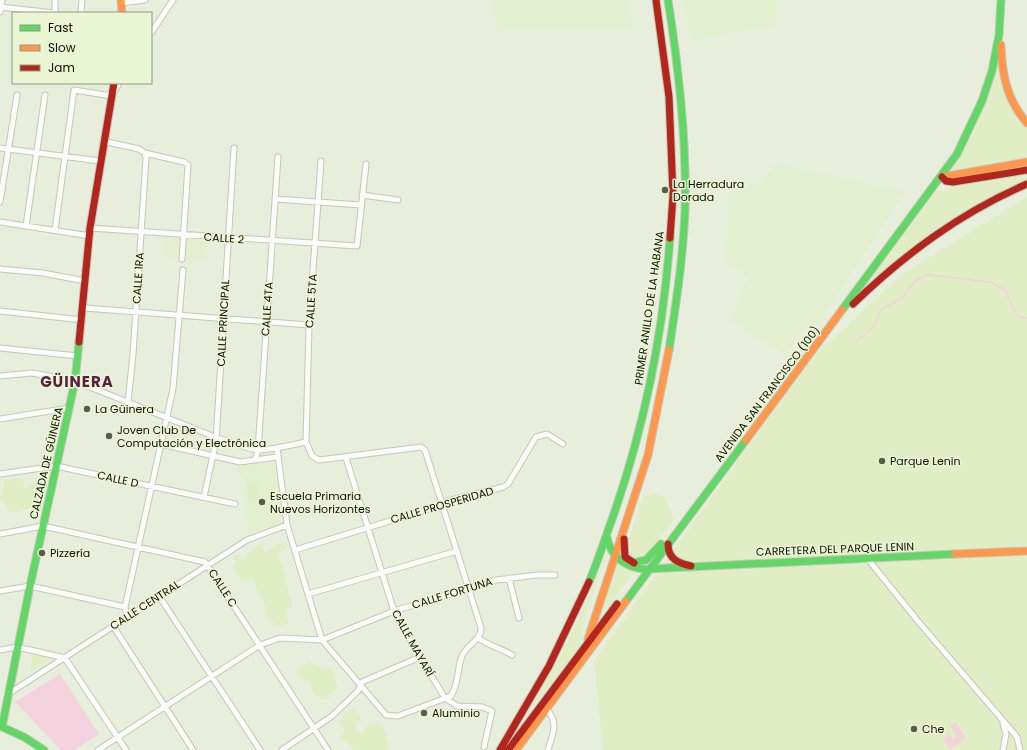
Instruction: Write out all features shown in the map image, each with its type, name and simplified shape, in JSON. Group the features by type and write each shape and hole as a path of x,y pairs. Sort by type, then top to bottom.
{"main road":[{"name":"PRIMER ANILLO DE LA HABANA","path":"500,750 566,633 607,535 631,462 648,394 658,342 671,235 673,193 672,137 668,80 656,0"},
{"path":"579,666 587,644 599,597 639,485 658,414 670,344 684,234 685,155 680,79 668,0"},
{"name":"AVENIDA SAN FRANCISCO (100)","path":"665,544 832,325 941,173 967,133 978,111 990,77 996,49 1001,0"},
{"path":"121,2 122,12"},
{"path":"1001,9 1001,66 1009,97 1015,109 1027,123"},
{"name":"CALZADA DE GÜINERA","path":"1,726 56,466 76,381 84,308 90,228 103,140 114,84"},
{"path":"1027,162 941,173 946,181 953,182 1027,170"},
{"name":"AVENIDA SAN FRANCISCO (100)","path":"516,750 579,666 665,544 932,182 941,173"},
{"path":"832,325 889,269 932,235 977,207 1027,184"},
{"path":"624,530 624,554 627,560 647,569"},
{"path":"607,535 608,548 629,567 647,569"},
{"path":"633,563 641,563 648,559 665,544 672,558 691,566"},
{"name":"CARRETERA DEL PARQUE LENIN","path":"647,569 1027,551"},
{"name":"AVENIDA SAN FRANCISCO (100)","path":"508,750 587,644 647,569"},
{"path":"1,726 24,737 44,750"}],"street":[{"path":"2,0 0,8 43,12"},
{"path":"54,12 55,0"},
{"path":"81,12 82,0"},
{"path":"121,2 145,0"},
{"path":"152,32 173,0"},
{"path":"55,230 74,90 112,96 118,84"},
{"path":"0,202 17,95"},
{"path":"26,226 45,95"},
{"path":"103,140 128,146 145,153 187,163 188,169 182,259"},
{"path":"0,148 100,161"},
{"name":"CALLE PRINCIPAL","path":"204,497 214,456 216,437 234,148"},
{"name":"CALLE 1RA","path":"128,403 146,159 145,153"},
{"name":"CALLE 4TA","path":"256,460 258,450 278,157"},
{"name":"CALLE 5TA","path":"306,442 309,325 321,161"},
{"path":"275,199 361,205 366,164"},
{"path":"362,195 398,200"},
{"name":"CALLE 2","path":"90,228 357,246 361,205"},
{"path":"0,222 90,236"},
{"path":"0,269 43,273 85,281"},
{"path":"127,616 125,607 174,383 183,270"},
{"path":"84,308 309,325"},
{"path":"0,310 82,320"},
{"path":"0,348 78,356"},
{"path":"0,376 32,373 76,381 216,437 258,450 306,442 312,456 316,459 346,458 421,447 425,450 481,628 478,638 464,652 455,689 450,696 394,717 383,712 322,640 287,525 277,448"},
{"path":"0,419 69,408"},
{"name":"CALLE PROSPERIDAD","path":"295,550 368,526 442,505 447,501 506,486 536,437 547,434 563,444"},
{"path":"161,444 240,462 277,457"},
{"name":"CALLE MAYARÍ","path":"346,458 394,611 445,698"},
{"name":"CALLE D","path":"0,474 56,466 235,504"},
{"name":"CALLE CENTRAL","path":"8,694 247,540 287,525"},
{"name":"CALLE C","path":"0,534 43,526 196,559 208,565 328,750"},
{"path":"308,594 457,551"},
{"path":"867,558 916,620 1017,737 1020,750"},
{"name":"CALLE FORTUNA","path":"98,750 260,646 280,638 322,640 394,611 469,588 509,578 555,575"},
{"path":"509,578 519,618"},
{"path":"0,591 30,586 125,607"},
{"path":"159,596 213,676 260,750"},
{"path":"113,626 193,750"},
{"path":"478,638 485,643 501,648 512,655"},
{"path":"0,650 17,647 65,658 126,750"},
{"path":"282,750 332,716 358,691 360,685 365,681 420,657"},
{"path":"445,698 457,706 482,707 492,711 484,747"},
{"path":"547,708 554,718 555,724 548,750"},
{"path":"1002,720 1006,734 1003,750"}],"shaded area":[{"path":"490,0 628,0 632,30 498,30"},
{"path":"683,0 775,0 778,25 691,40"},
{"path":"1000,50 1001,66 1027,126 1027,160 948,174 966,143 986,100"},
{"path":"775,164 905,191 819,324 805,327 785,355 731,320 748,277 725,261 730,191 762,183"},
{"path":"1027,173 1027,182 993,197 863,289 936,191"},
{"name":"Parque Lenin","path":"1027,197 1027,750 603,750 594,661 812,358 903,274"},
{"path":"166,237 207,239 205,261 164,257"},
{"name":"Escuela Primaria Nuevos Horizontes","path":"274,462 282,523 247,534 245,477 239,478 238,467"},
{"path":"18,478 23,479 24,487 27,488 34,482 47,482 41,511 30,508 13,513 8,510 4,501 0,501 0,495 3,492 4,480"},
{"path":"257,482 259,499 249,501 247,484"},
{"path":"653,494 664,497 674,519 657,543 642,557 635,559 630,555 628,543 643,497"},
{"path":"285,542 287,544 287,549 278,553 292,605 291,608 286,611 288,624 275,627 271,618 267,619 265,605 258,594 254,579 242,580 233,570 236,561 233,556 238,555 242,560 246,559 245,554 261,544 265,552"},
{"path":"608,551 585,615 581,644 526,716 550,676 571,635"},
{"path":"617,561 635,570 596,623"},
{"path":"33,654 51,658 51,659 30,671"},
{"path":"310,662 313,666 317,665 320,669 330,668 334,670 337,688 328,695 329,699 320,699 315,695 308,681 298,675 296,671 298,667 306,666 306,663"},
{"path":"60,674 99,734 74,750 61,750 15,702"},
{"path":"353,708 361,716 355,728 361,734 369,725 379,722 384,726 389,750 353,750 348,741 340,740 340,737 345,730 339,722 343,718 343,715"},
{"path":"956,722 966,738 950,749 943,739 949,734 953,740 957,736 950,726"}],"waterway":[{"path":"855,343 875,325 880,310 902,298 916,280 928,275 990,282 1005,290 1017,316 1027,318"}],"traffic: fast":[{"path":"668,0 676,53 685,158 685,211 683,246 669,350"},
{"path":"842,310 957,154 982,101 992,71 999,35 1001,0"},
{"path":"589,582 622,490 642,420 657,348 667,275 670,238"},
{"path":"2,727 30,586 75,381 79,342"},
{"path":"626,601 746,440"},
{"path":"607,537 611,550 619,559 630,566 643,569"},
{"path":"633,563 646,560 661,544"},
{"path":"648,569 955,554"},
{"path":"0,726 24,737 44,750"}],"traffic: slow":[{"path":"121,0 122,12"},
{"path":"1001,45 1004,77 1007,87 1010,96 1027,123"},
{"path":"942,177 1027,162"},
{"path":"746,440 842,310"},
{"path":"588,639 648,455 669,350"},
{"path":"955,554 1027,551"},
{"path":"516,750 626,601"}],"traffic: jam":[{"path":"656,0 669,97 673,195 670,238"},
{"path":"79,342 90,228 114,84"},
{"path":"942,177 946,181 953,182 1027,170"},
{"path":"853,304 893,268 934,236 1002,195 1027,184"},
{"path":"624,539 625,557 634,563"},
{"path":"668,544 668,549 675,560 691,566"},
{"path":"500,750 549,666 589,582"},
{"path":"508,750 617,604"}],"place":[{"name":"La Herradura Dorada","path":"665,190"},
{"name":"La Güinera","path":"87,409"},
{"name":"Joven Club De Computación y Electrónica","path":"109,436"},
{"name":"Parque Lenin","path":"882,461"},
{"name":"Escuela Primaria Nuevos Horizontes","path":"262,502"},
{"name":"Pizzería","path":"42,553"},
{"name":"Aluminio","path":"424,713"},
{"name":"Che","path":"914,729"}],"district":[{"name":"GÜINERA","path":"77,381"}]}
